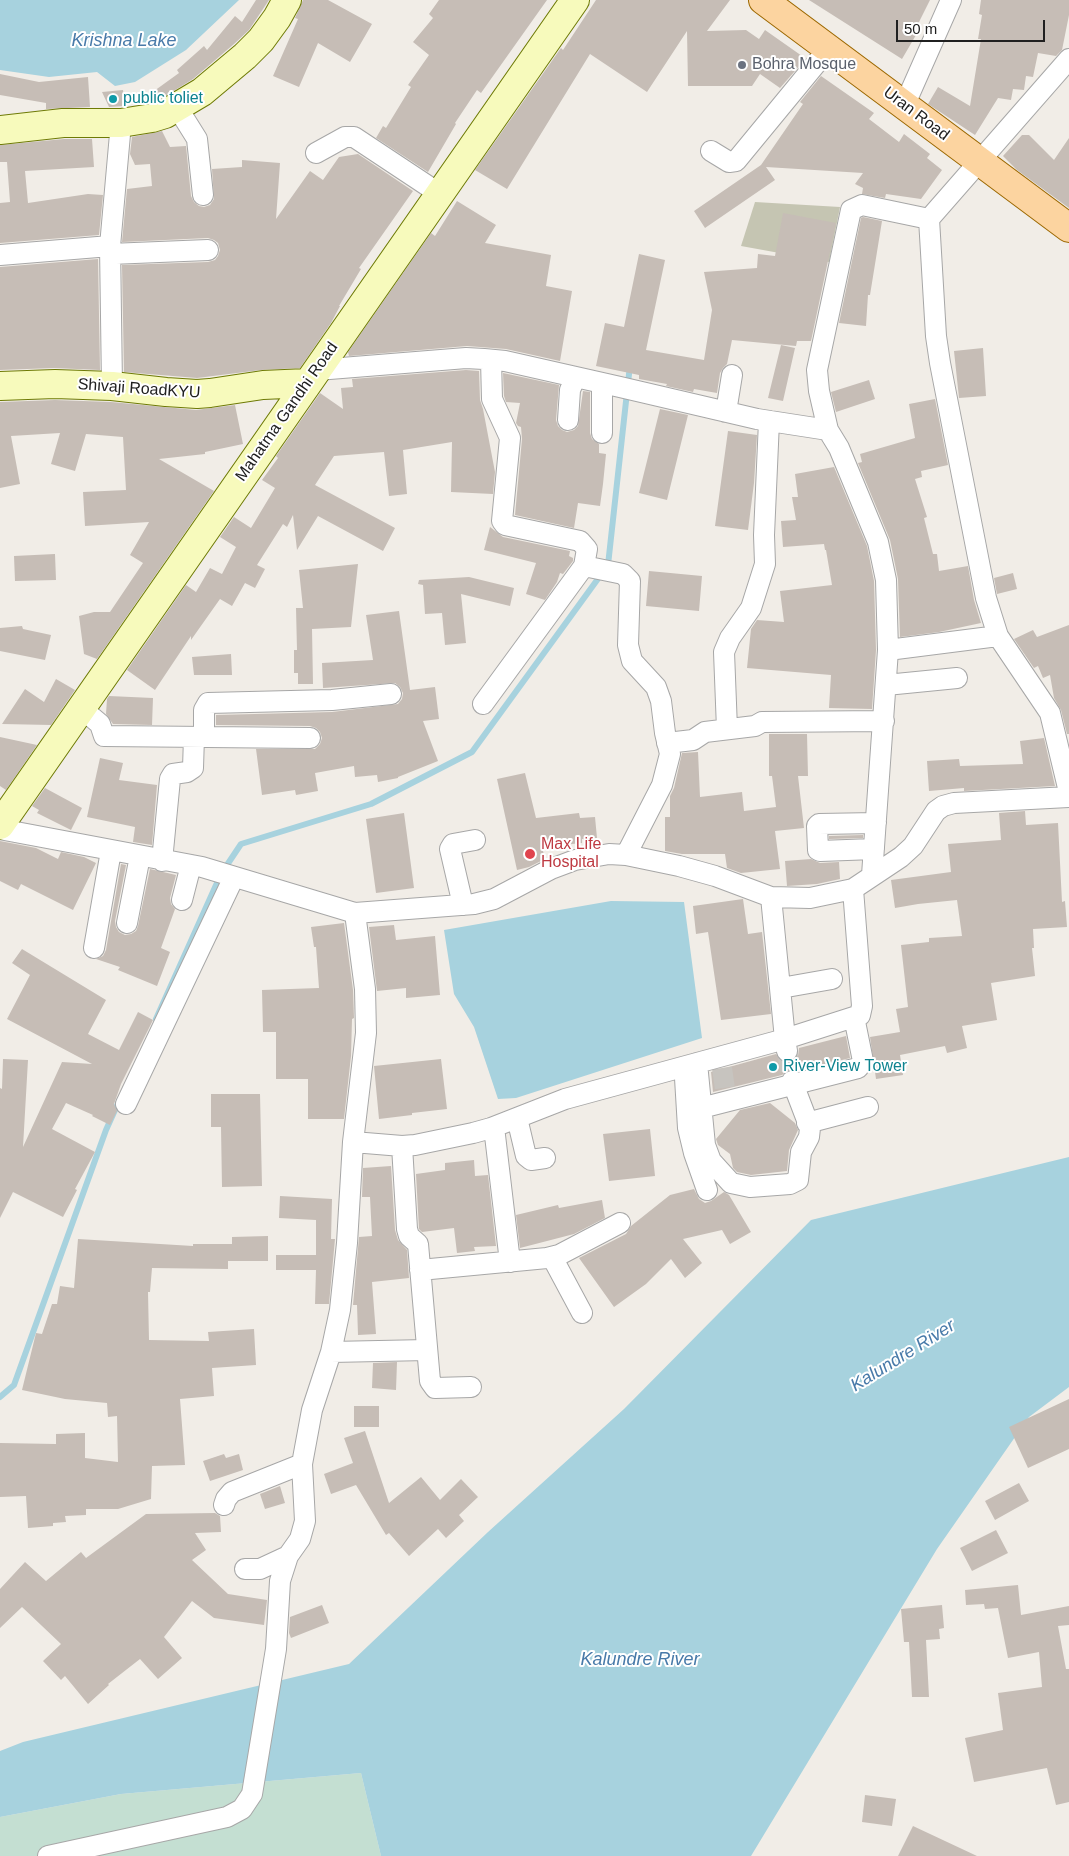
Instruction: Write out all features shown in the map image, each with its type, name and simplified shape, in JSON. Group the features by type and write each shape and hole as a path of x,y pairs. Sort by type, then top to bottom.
{"main road":[{"path":"0,130 63,123 121,123 166,114 202,92 245,56 261,40 287,0"},
{"name":"Mahatma Gandhi Road","path":"0,825 575,0"},
{"name":"Uran Road","path":"763,0 1069,228"},
{"name":"Shivaji RoadKYU","path":"0,386 55,384 112,386 197,394 312,376"}],"street":[{"path":"904,104 951,0"},
{"path":"711,151 729,162 736,161 829,48"},
{"path":"1069,59 929,218 936,336 940,364 986,598 998,636 1050,713 1069,792"},
{"path":"177,108 197,139 203,195"},
{"path":"112,386 110,250 121,123"},
{"path":"316,153 345,137 354,137 440,194"},
{"path":"872,875 888,650 886,580 878,542 839,448 828,430 819,391 818,370 852,210 862,205 929,218"},
{"path":"0,255 110,250 208,250"},
{"path":"312,376 466,358 492,360 769,421 828,430"},
{"path":"484,704 587,567 587,549 580,541 505,525 502,521 510,438 492,399 492,360"},
{"path":"726,412 732,375"},
{"path":"568,420 570,390 575,378"},
{"path":"602,433 611,385"},
{"path":"727,729 724,652 730,638 751,608 765,564 764,535 769,421"},
{"path":"587,567 623,574 630,581 628,645 632,661 656,687 661,701 670,754 662,785 626,855"},
{"path":"888,650 998,636"},
{"path":"886,685 957,678"},
{"path":"162,861 170,780 173,774 187,772 193,768 204,710 208,703 332,700 391,694"},
{"path":"81,708 100,724 104,736 310,738"},
{"path":"667,743 693,740 705,732 756,726 762,722 884,721"},
{"path":"0,830 199,867 355,913 463,905 494,899 551,869 575,860 609,854 626,855 715,876 772,897 810,898 853,889 901,857 913,846 936,811 943,806 954,803 1069,797"},
{"path":"874,849 820,851 818,850 817,826 819,824 876,823"},
{"path":"463,905 450,849 453,844 475,840"},
{"path":"94,948 111,851"},
{"path":"127,923 140,856"},
{"path":"182,900 199,867"},
{"path":"126,1104 234,877"},
{"path":"353,1142 415,1146 473,1134 565,1099 788,1044 860,1014 862,1006 853,889"},
{"path":"772,897 788,1044"},
{"path":"48,1856 227,1817 242,1809 252,1794 276,1649 280,1581 288,1556 300,1540 305,1521 302,1464 312,1410 331,1352 340,1310 347,1242 353,1142 367,1010 355,913"},
{"path":"781,988 832,979"},
{"path":"717,1099 858,1068 863,1061 854,1017"},
{"path":"707,1064 717,1099 705,1145 711,1161 731,1183 750,1187 790,1184 798,1180 801,1152 809,1136 810,1128 793,1082"},
{"path":"707,1064 688,1128 694,1153 707,1190"},
{"path":"807,1123 868,1107"},
{"path":"517,1118 526,1156 531,1160 545,1158"},
{"path":"494,1127 510,1262"},
{"path":"402,1146 407,1229 409,1236 418,1244 430,1381 435,1388 471,1387"},
{"path":"420,1270 552,1257 620,1223"},
{"path":"552,1257 582,1313"},
{"path":"331,1352 427,1350"},
{"path":"224,1505 232,1492 302,1464"},
{"path":"245,1569 260,1569 288,1556"}],"shaded area":[{"path":"755,202 840,207 829,262 741,246"},
{"path":"361,1773 381,1856 0,1856 0,1817 121,1794"}],"water":[{"name":"Krishna Lake","path":"0,0 239,0 186,50 135,82 115,86 97,72 49,77 0,70"},
{"path":"611,901 684,902 702,1038 516,1098 498,1099 474,1027 454,994 444,930"},
{"name":"Kalundre River","path":"1069,1157 1069,1387 1029,1417 937,1549 751,1856 381,1856 361,1773 121,1794 0,1817 0,1751 23,1742 349,1664 488,1532 624,1409 811,1220"}],"building":[{"path":"256,0 269,0 249,30 234,44 193,79 159,100 135,105 134,100 143,99 179,73 177,70 204,46 207,50 235,16 242,22"},
{"path":"303,0 328,0 372,24 350,62 318,43 299,87 273,76 298,19 295,18"},
{"path":"439,0 547,0 481,93 477,90 455,123 428,172 376,138 383,126 386,128 411,87 408,85 429,55 413,42 433,18 429,14"},
{"path":"596,0 730,0 707,31 746,30 759,39 765,30 802,56 799,61 802,63 780,88 760,74 752,86 688,86 687,31 647,92 590,54 507,189 475,170 561,48 563,50"},
{"path":"809,0 930,0 913,34 916,35 902,59"},
{"path":"981,0 1069,0 1069,15 1062,50 1056,56 1038,53 1033,77 1026,76 1024,90 1013,89 1011,100 998,98 975,135 928,104 938,87 970,106 981,39 978,39 982,15 979,14"},
{"path":"0,74 39,82 88,77 90,107 46,109 46,103 0,95"},
{"path":"821,76 874,113 869,119 899,142 904,134 930,154 927,158 942,170 921,199 886,194 885,198 862,194 863,188 855,184 863,173 766,167 775,180 705,228 694,211 761,165 803,104 800,102"},
{"name":"public toliet","path":"123,90 125,106 109,107 102,92"},
{"path":"162,131 170,147 186,146 191,196 199,206 210,205 214,199 212,169 242,167 242,160 280,163 276,219 310,171 323,180 339,157 358,154 413,191 359,268 361,269 331,323 300,368 261,370 197,378 124,372 122,265 208,262 215,260 220,250 218,243 208,238 122,242 127,189 152,186 150,164 135,165 130,154 132,137"},
{"path":"1022,135 1029,135 1054,160 1069,138 1069,208 1017,170 1003,156"},
{"path":"64,139 92,139 94,167 25,171 28,203 88,194 103,195 99,235 0,243 0,203 10,202 7,162 0,162 0,145"},
{"path":"457,201 496,225 485,243 551,255 546,286 572,291 560,361 506,349 467,346 349,356 348,352 431,233 435,236"},
{"path":"783,213 836,223 811,341 797,341 796,346 732,340 727,364 720,373 717,393 694,389 693,392 666,386 667,384 639,379 639,375 596,366 605,323 624,327 639,254 665,260 646,350 704,360 712,310 704,272 757,268 758,254 775,256"},
{"path":"861,218 882,221 870,295 868,295 866,326 839,323"},
{"path":"98,259 100,370 54,368 0,370 0,267"},
{"path":"781,345 795,348 783,401 768,398"},
{"path":"983,348 986,396 959,398 954,351"},
{"path":"466,370 479,371 480,400 495,472 493,494 451,492 452,442 403,450 407,494 389,496 384,452 334,456 315,485 395,528 383,551 318,516 297,550 293,515 287,527 283,524 257,565 265,569 255,588 245,583 232,606 220,599 191,640 191,636 155,690 127,670 186,585 196,592 210,568 222,574 236,547 220,537 234,517 251,528 275,488 262,480 278,458 276,456 320,393 343,409 341,388 353,387 352,379"},
{"path":"503,373 559,385 556,420 558,426 567,432 574,430 578,426 583,391 590,392 590,433 592,439 599,444 599,453 606,454 603,484 600,506 578,503 574,528 515,515 522,439 521,427 516,423 520,403 506,402"},
{"path":"869,380 875,399 836,412 831,392"},
{"path":"935,399 948,465 921,471 922,477 915,479 927,517 924,518 933,554 937,554 939,571 968,566 974,600 981,623 939,632 900,637 898,579 890,540 858,463 862,462 860,454 915,438 909,404"},
{"path":"55,400 111,402 196,410 235,405 243,444 205,452 205,454 159,459 214,491 97,659 84,654 79,616 94,612 110,612 143,563 130,555 149,522 85,526 83,492 126,490 123,437 86,434 75,471 51,464 60,433 11,436 20,484 0,488 0,402"},
{"path":"660,409 688,415 667,500 639,493"},
{"path":"728,431 757,435 754,483 748,530 715,526"},
{"path":"834,467 867,546 874,581 876,650 872,709 829,708 831,675 747,668 751,629 757,620 784,622 780,591 832,585 824,544 783,547 781,521 796,520 792,497 798,497 795,474"},
{"path":"490,527 503,537 570,551 569,556 573,558 573,561 563,574 560,573 557,582 545,600 526,594 536,563 484,550"},
{"path":"55,554 56,580 15,581 14,556"},
{"path":"358,564 351,627 312,629 313,684 298,684 298,673 294,673 294,650 297,650 296,608 303,608 299,570"},
{"path":"649,571 702,576 699,611 646,606"},
{"path":"1013,573 1017,589 997,594 994,578"},
{"path":"469,577 514,588 510,606 461,594 466,643 445,645 442,613 425,614 423,585 418,584 419,580"},
{"path":"399,611 410,690 435,687 439,719 423,721 438,761 398,778 378,782 377,775 355,777 354,766 315,773 318,791 296,795 295,790 262,795 256,749 315,749 320,744 322,738 320,732 310,726 216,725 216,715 332,712 398,704 402,699 403,693 395,683 323,688 322,663 373,660 366,615"},
{"path":"1069,625 1069,734 1067,734 1061,710 1054,698 1050,675 1043,678 1038,666 1034,668 1014,639 1033,630 1037,637"},
{"path":"22,626 23,629 51,635 45,660 0,651 0,628"},
{"path":"231,654 232,675 194,675 192,657"},
{"path":"56,679 75,690 51,725 2,724 25,689 44,702"},
{"path":"109,696 153,698 152,725 113,724 106,714"},
{"path":"769,734 807,734 808,776 798,776 804,828 775,831 780,869 741,873 727,868 725,854 682,854 665,851 665,817 670,817 670,796 674,788 682,753 698,752 700,797 742,792 744,811 776,807 772,776 769,776"},
{"path":"0,737 37,745 6,790 0,786"},
{"path":"1044,738 1055,786 964,791 964,788 929,791 927,761 959,759 960,766 1023,764 1020,741"},
{"path":"100,758 123,763 119,780 157,785 152,845 133,842 135,827 87,817"},
{"path":"525,773 536,818 579,813 580,818 595,817 597,838 582,839 582,843 542,847 545,859 529,867 517,870 497,779"},
{"path":"45,788 82,808 71,830 37,813 39,810 32,806"},
{"path":"1025,811 1026,825 1058,823 1062,902 1065,901 1067,927 1033,929 1034,948 1032,948 1035,976 991,983 997,1020 962,1026 967,1048 947,1053 945,1046 900,1055 903,1075 876,1079 870,1037 900,1032 896,1009 908,1007 901,945 929,942 929,938 962,936 957,900 895,908 891,880 951,872 948,844 1001,840 999,813"},
{"path":"404,813 414,888 376,893 366,819"},
{"path":"863,835 863,838 829,839 829,836"},
{"path":"0,841 36,848 58,859 61,852 84,857 96,863 73,910 21,884 18,890 0,881"},
{"path":"811,859 820,863 839,862 840,879 817,884 787,886 785,861"},
{"path":"121,864 126,865 115,921 119,932 125,935 136,931 138,926 150,869 176,875 170,898 171,904 175,909 161,948 170,952 157,986 118,970 120,967 96,959 103,956 106,950"},
{"path":"743,899 748,934 762,932 771,1014 721,1020 708,932 696,934 693,906"},
{"path":"344,923 353,990 354,1018 352,1019 351,1056 344,1119 308,1119 308,1079 276,1079 276,1032 263,1032 262,990 319,988 316,947 314,947 311,927"},
{"path":"394,925 396,940 435,936 440,995 406,998 406,988 377,991 369,927"},
{"path":"22,949 106,1000 88,1034 119,1050 138,1012 153,1020 121,1084 114,1104 117,1111 110,1125 66,1103 52,1129 95,1152 75,1189 77,1190 63,1217 13,1192 0,1218 0,1088 2,1089 3,1059 28,1060 23,1147 62,1062 92,1064 7,1019 30,975 12,963"},
{"name":"River-View Tower","path":"846,1036 850,1058 798,1071 788,1070 782,1075 713,1092 711,1072 776,1054 782,1062 789,1063 798,1056 799,1048"},
{"path":"441,1059 447,1109 379,1119 374,1066"},
{"path":"211,1094 260,1094 262,1186 222,1187 221,1127 211,1127"},
{"path":"770,1103 795,1123 798,1130 789,1150 787,1171 751,1175 737,1172 733,1168 730,1154 718,1145 716,1139 740,1110"},
{"path":"650,1129 655,1176 609,1181 603,1134"},
{"path":"474,1160 475,1176 488,1175 496,1246 474,1247 475,1251 457,1253 454,1228 422,1232 419,1229 416,1174 445,1170 445,1163"},
{"path":"391,1166 395,1230 398,1240 407,1250 409,1278 372,1282 376,1334 358,1335 357,1305 353,1305 359,1237 372,1236 370,1197 362,1197 363,1168"},
{"path":"694,1189 699,1199 705,1203 724,1192 729,1195 751,1232 730,1244 722,1230 683,1239 702,1263 685,1278 671,1259 646,1284 614,1307 579,1258 626,1234 631,1226 670,1195"},
{"path":"280,1196 332,1199 331,1239 335,1239 329,1304 315,1304 316,1270 276,1270 276,1255 316,1255 316,1220 279,1218"},
{"path":"602,1200 605,1218 574,1234 520,1248 516,1215 558,1205 559,1208"},
{"path":"268,1236 268,1261 228,1261 228,1269 152,1268 150,1292 148,1292 149,1340 209,1341 208,1332 254,1329 256,1365 212,1368 214,1396 180,1399 185,1465 152,1466 151,1499 118,1509 86,1509 86,1515 65,1516 66,1522 53,1523 53,1526 28,1528 26,1496 0,1497 0,1443 56,1444 56,1434 85,1433 85,1458 118,1462 117,1416 108,1417 107,1403 65,1399 22,1390 36,1333 42,1334 52,1304 57,1304 60,1286 74,1288 78,1239 193,1246 193,1244 232,1244 232,1237"},
{"path":"397,1362 396,1390 372,1388 373,1363"},
{"path":"1069,1399 1069,1449 1028,1468 1009,1427"},
{"path":"354,1406 379,1406 379,1427 354,1427"},
{"path":"365,1431 389,1503 421,1477 440,1500 461,1479 478,1497 459,1515 464,1521 446,1538 438,1529 409,1556 389,1533 386,1535 356,1485 331,1494 324,1474 353,1463 344,1438"},
{"path":"224,1454 226,1458 239,1454 243,1470 210,1481 203,1461"},
{"path":"1019,1483 1029,1501 995,1520 985,1501"},
{"path":"280,1486 285,1503 265,1509 260,1494"},
{"path":"215,1513 220,1516 221,1532 195,1533 206,1550 192,1560 228,1594 267,1600 264,1625 214,1618 192,1601 164,1637 182,1658 158,1679 140,1659 108,1684 88,1704 65,1676 61,1680 43,1661 61,1644 22,1607 0,1628 0,1589 25,1562 46,1581 81,1552 86,1558 146,1514"},
{"path":"996,1530 1008,1553 972,1571 960,1548"},
{"path":"1018,1585 1021,1615 1069,1606 1069,1625 1058,1626 1066,1669 1069,1669 1069,1802 1056,1805 1047,1768 974,1782 965,1738 1003,1730 998,1693 1042,1687 1039,1652 1008,1658 998,1608 985,1609 984,1604 966,1605 965,1590"},
{"path":"322,1605 329,1623 291,1638 289,1633 290,1617"},
{"path":"942,1605 944,1628 939,1629 940,1639 926,1640 929,1697 912,1697 909,1642 904,1642 901,1609"},
{"path":"865,1795 896,1799 892,1826 862,1822"},
{"path":"913,1826 977,1856 898,1856"}],"waterway":[{"path":"156,1019 221,874 241,844 371,804 472,752 608,565 630,365"},
{"path":"0,1397 14,1385 106,1130 120,1099"}],"tunnel":[{"path":"787,1051 792,1081"},
{"path":"722,1068 725,1089"}],"place":[{"name":"Bohra Mosque","path":"742,65"},
{"name":"public toliet","path":"113,99"},
{"name":"Max Life Hospital","path":"530,854"},
{"name":"River-View Tower","path":"773,1067"}]}
